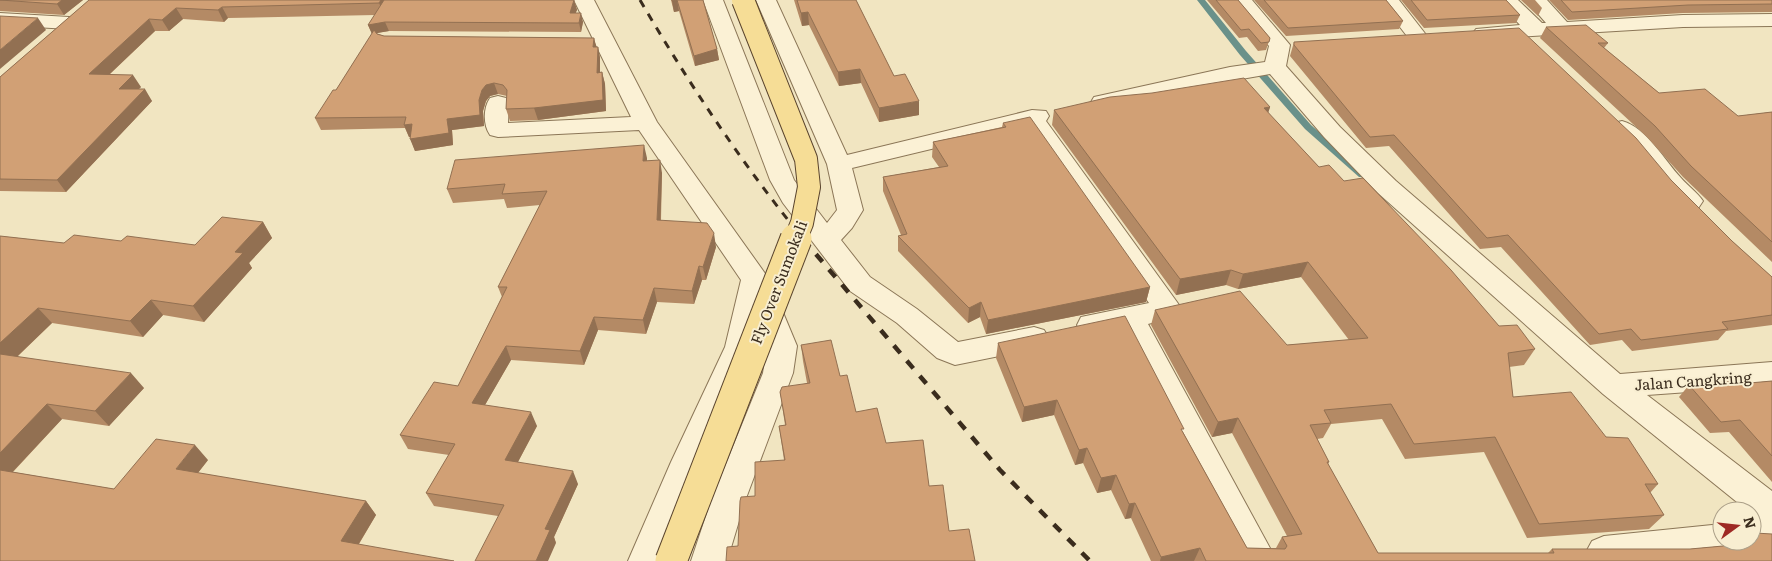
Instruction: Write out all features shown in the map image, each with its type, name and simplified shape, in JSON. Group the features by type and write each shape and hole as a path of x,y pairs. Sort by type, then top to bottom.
{"main road":[{"name":"Fly Over Sumokali","path":"671,561 802,224 809,187 806,159 743,0"}],"street":[{"path":"584,0 594,40 646,123 755,279 782,346 778,373 728,501 710,561"},
{"path":"713,0 782,180 792,197 860,284 907,316 947,350 955,354 1197,303"},
{"path":"766,0 839,164 850,210 843,222 826,240"},
{"path":"1241,0 1332,132 1387,187 1614,386 1772,510"},
{"path":"1389,0 1417,37"},
{"path":"1507,0 1532,37"},
{"path":"1536,0 1562,28"},
{"path":"1666,5 1683,21"},
{"path":"0,19 76,17 48,41"},
{"path":"1464,34 1532,37 1562,28 1683,21 1772,20"},
{"path":"839,164 1070,109 1234,73 1280,56"},
{"path":"498,103 496,127 498,130 646,123"},
{"path":"1603,110 1654,159 1671,182 1702,214"},
{"path":"1032,118 1168,309"},
{"path":"646,561 687,462 740,346 755,279"},
{"path":"1130,317 1259,561"},
{"name":"Jalan Cangkring","path":"1614,386 1772,374"},
{"path":"1576,553 1712,542"}],"building":[{"path":"0,0 62,0 57,4"},
{"path":"89,0 381,0 379,3 222,7 218,10 176,8 162,20 149,19 89,74 133,75 119,89 145,89 57,180 0,179 0,77"},
{"path":"384,0 574,0 570,13 581,13 579,23 385,22 368,25"},
{"path":"677,0 703,0 717,49 694,56"},
{"path":"797,0 856,0 894,76 905,74 919,101 879,108 860,69 838,72 808,12 801,13"},
{"path":"1216,0 1238,0 1270,38 1269,42 1261,43 1249,29 1241,30"},
{"path":"1264,0 1386,0 1403,21 1288,28"},
{"path":"1411,0 1506,0 1520,15 1427,20"},
{"path":"1561,0 1772,0 1772,4 1688,5 1572,12"},
{"path":"0,16 38,18 0,50"},
{"path":"1586,25 1608,43 1598,43 1659,93 1705,89 1738,116 1772,112 1772,242 1691,166 1655,126 1546,27"},
{"path":"1519,28 1636,138 1671,180 1732,241 1772,277 1772,315 1722,322 1728,329 1641,340 1631,329 1599,334 1508,235 1487,238 1394,135 1370,137 1294,45 1294,42"},
{"path":"374,30 377,34 384,36 594,38 593,47 598,47 597,73 602,72 603,100 534,108 506,109 507,90 503,85 494,83 486,85 482,90 479,100 480,115 447,119 449,133 410,139 412,124 404,125 406,117 315,118 333,90 336,90"},
{"path":"1244,78 1270,107 1264,108 1319,167 1329,165 1344,181 1363,178 1451,270 1499,326 1517,325 1535,349 1508,353 1513,397 1571,392 1606,437 1628,438 1658,484 1645,484 1664,515 1539,524 1495,437 1414,444 1391,404 1324,410 1331,423 1310,425 1329,462 1327,462 1378,553 1554,553 1552,549 1690,549 1712,547 1712,551 1762,551 1762,533 1772,534 1772,561 1206,561 1200,548 1161,557 1135,503 1129,504 1116,475 1101,478 1087,448 1079,450 1057,400 1024,407 998,343 1125,316 1184,429 1181,429 1247,548 1285,549 1287,546 1282,537 1302,534 1238,418 1218,422 1155,310 1240,291 1287,345 1368,338 1308,262 1243,274 1231,270 1180,279 1054,110 1110,97 1152,93"},
{"path":"1030,117 1150,287 988,320 981,302 969,308 898,236 907,234 883,177 948,166 933,142 1006,127 1003,123"},
{"path":"644,145 643,161 660,160 657,220 707,223 714,233 703,267 699,266 692,291 654,288 643,320 594,317 580,351 506,346 472,403 531,412 505,460 573,471 545,529 550,530 536,561 475,561 504,505 426,493 455,444 400,435 434,382 458,386 507,287 498,287 547,191 502,194 505,184 447,189 455,160"},
{"path":"222,217 263,222 235,252 243,253 193,306 151,300 130,321 38,308 0,343 0,236 64,243 74,235 121,241 127,236 195,245"},
{"path":"831,340 840,376 847,375 856,412 877,408 886,443 923,440 929,486 943,485 949,531 969,529 975,561 726,561 727,547 738,546 741,497 755,496 755,462 785,460 779,426 786,425 780,392 782,387 810,383 801,345"},
{"path":"0,354 131,373 95,411 47,404 0,453"},
{"path":"1736,381 1738,384 1772,381 1772,456 1740,420 1721,422 1689,385"},
{"path":"156,439 195,445 176,469 366,501 341,541 454,561 0,561 0,470 114,489"}],"waterway":[{"path":"1201,0 1243,53 1308,127 1362,175"}],"railway":[{"path":"640,0 718,123 781,212 804,240"},
{"path":"803,239 1000,470 1090,561"}]}
